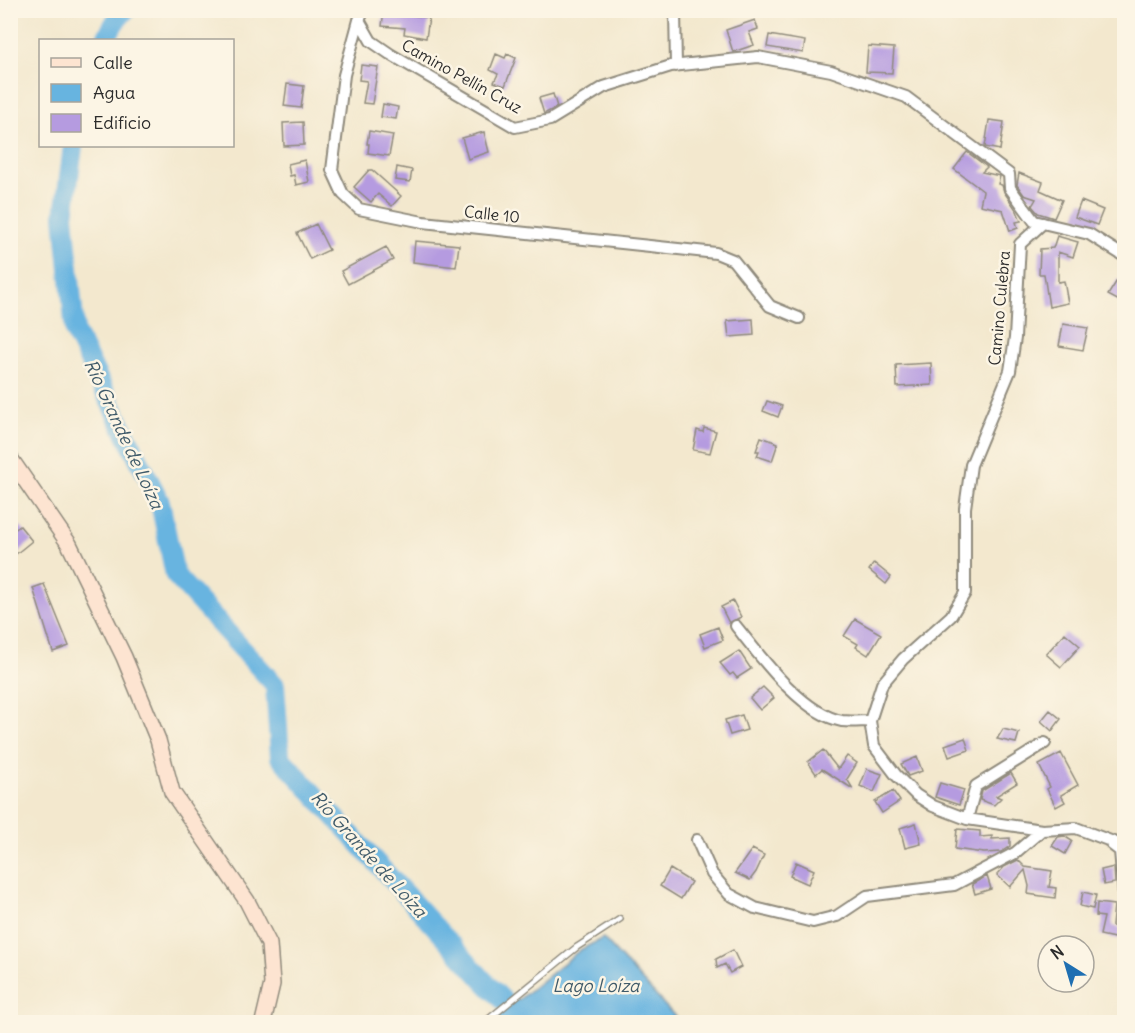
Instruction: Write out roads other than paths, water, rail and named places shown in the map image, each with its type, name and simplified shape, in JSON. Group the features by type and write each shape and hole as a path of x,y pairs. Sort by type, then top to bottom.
{"street":[{"path":"675,10 676,66"},
{"name":"Camino Pellín Cruz","path":"361,15 371,41 515,127 550,120 604,87 676,66 758,57 831,71 906,97 1009,174 1010,188 1034,221 1043,223"},
{"name":"Calle 10","path":"361,15 344,75 332,170 343,194 359,208 423,222 716,253 733,260 770,306 799,318"},
{"path":"1043,223 1089,234 1125,256"},
{"name":"Camino Culebra","path":"870,721 882,684 903,659 951,616 965,592 965,508 971,465 1010,371 1015,338 1020,244 1043,223"},
{"path":"10,458 69,544 124,657 158,740 172,792 247,901 269,944 272,984 263,1023"},
{"path":"735,626 773,673 811,707 841,721 870,721 874,746 896,775 916,795 933,806 967,819 1042,830 1076,828 1125,846"},
{"path":"967,819 976,786 1045,743"},
{"path":"697,840 712,874 729,894 755,908 813,922 837,916 867,896 954,885 1015,854 1042,830"},
{"path":"1106,840 1120,851 1125,896"}],"lane":[{"path":"485,1023 577,947 620,919"}],"water":[{"name":"Lago Loíza","path":"603,938 680,1022 491,1022 580,950"}],"waterway":[{"name":"Río Grande de Loíza","path":"106,39 115,22 126,10"},
{"name":"Río Grande de Loíza","path":"73,147 64,216 75,332 160,502 175,575 275,685 280,757 523,1022"}]}
